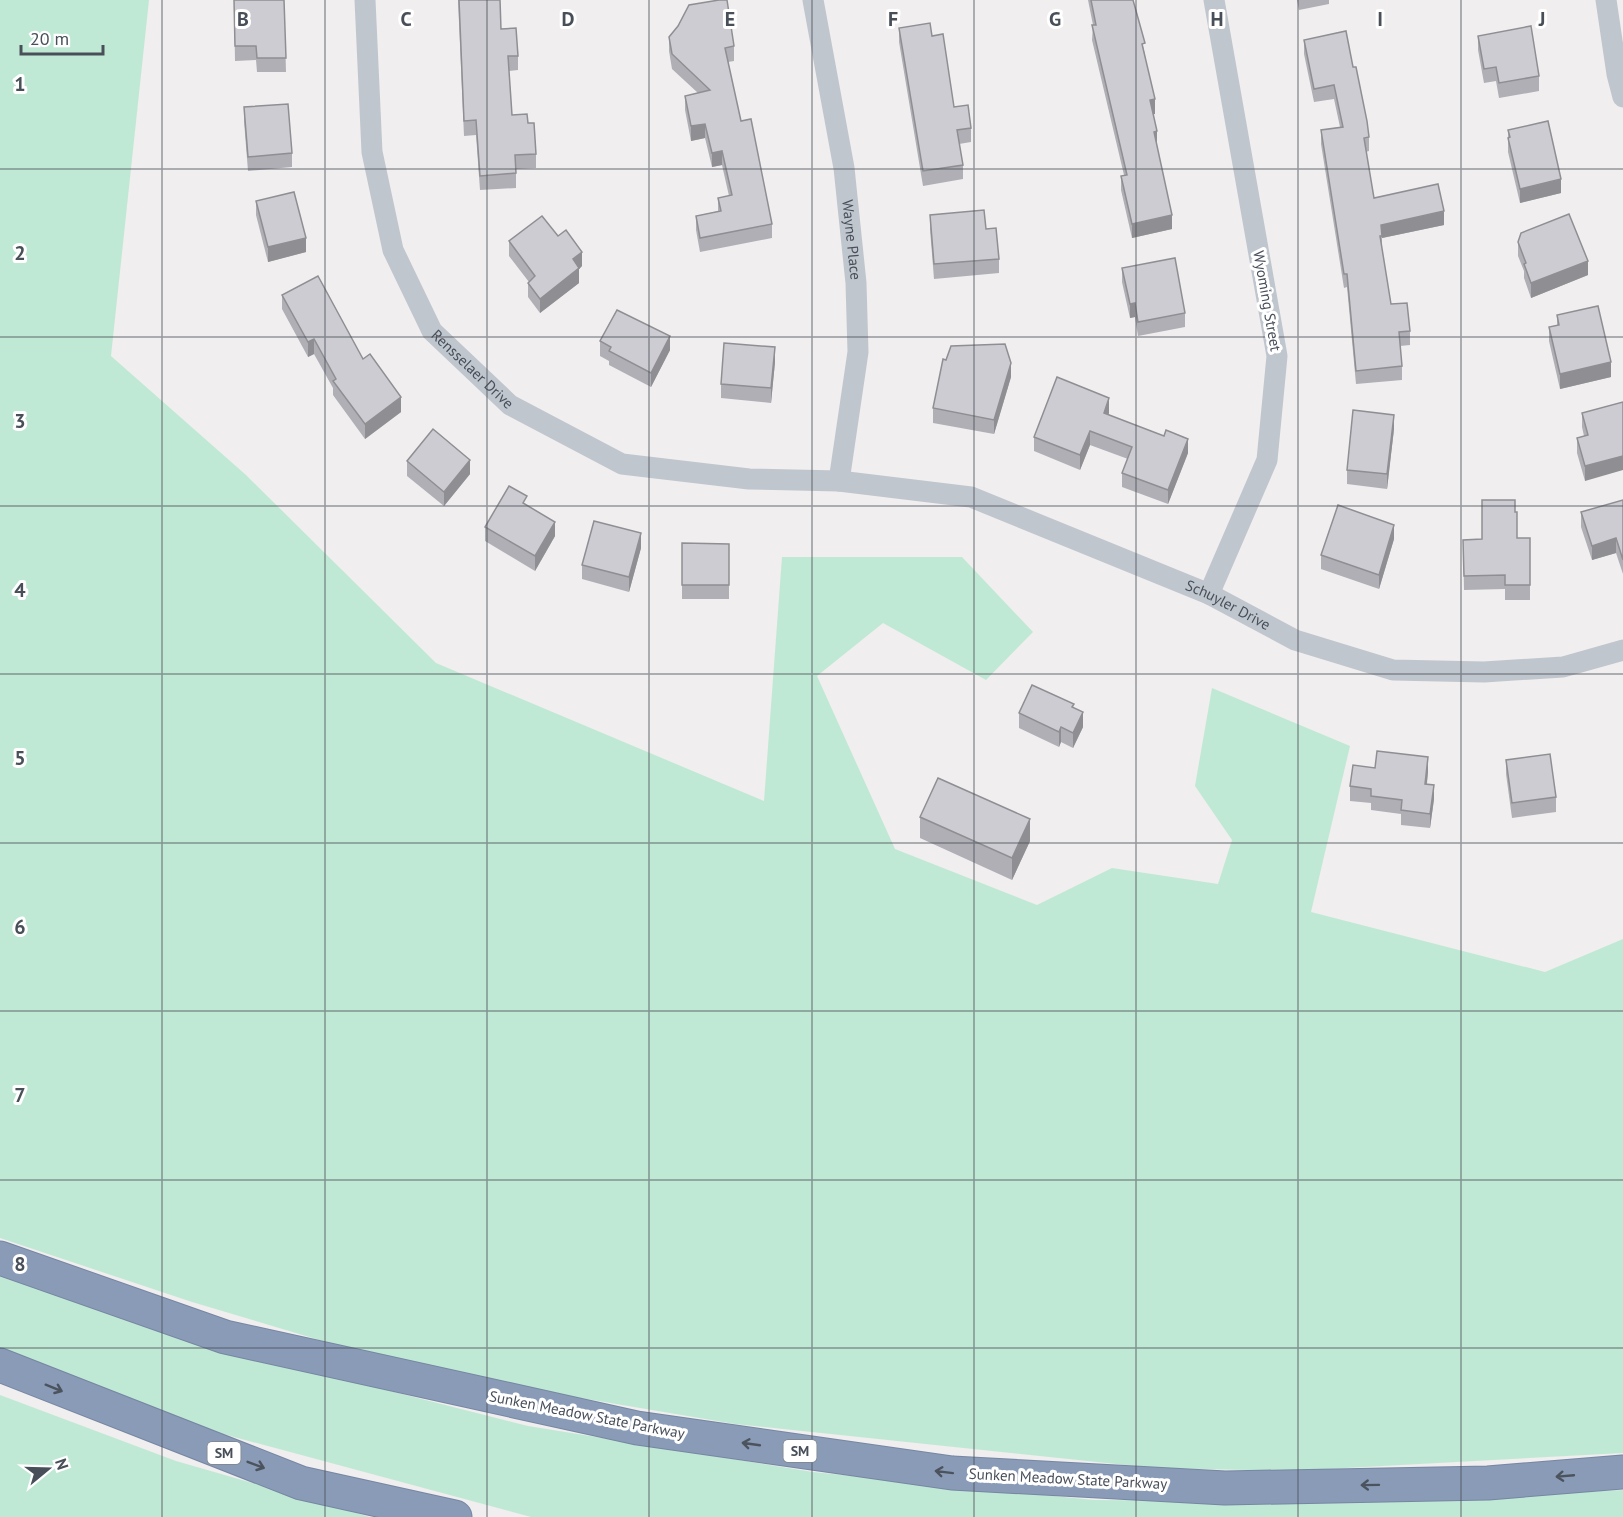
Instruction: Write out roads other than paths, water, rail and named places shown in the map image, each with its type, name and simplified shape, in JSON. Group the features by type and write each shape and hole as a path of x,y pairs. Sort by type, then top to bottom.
{"highway":[{"name":"Sunken Meadow State Parkway","path":"0,1258 225,1337 637,1428 952,1473 1225,1488 1488,1482 1623,1472"},
{"name":"SM","path":"0,1365 301,1483 455,1517"}],"street":[{"name":"Rensselaer Drive","path":"365,0 372,152 393,250 432,332 510,405 622,464 749,479 839,481"},
{"name":"Wayne Place","path":"813,0 844,168 856,283 858,352 839,481"},
{"name":"Wyoming Street","path":"1209,594 1267,460 1277,356 1214,0"},
{"path":"1606,0 1617,74 1623,97"},
{"name":"Schuyler Drive","path":"839,481 971,497 1209,594 1295,640 1393,670 1484,672 1563,667 1623,650"}]}
